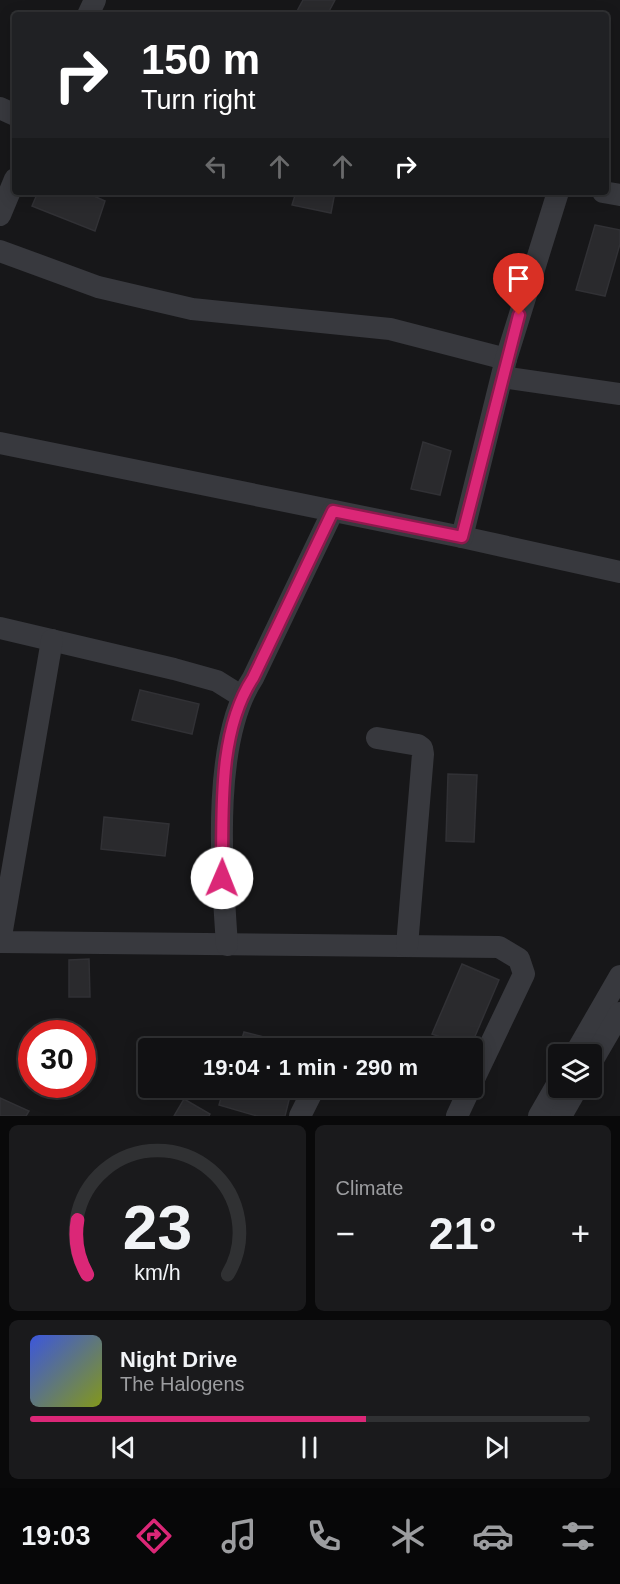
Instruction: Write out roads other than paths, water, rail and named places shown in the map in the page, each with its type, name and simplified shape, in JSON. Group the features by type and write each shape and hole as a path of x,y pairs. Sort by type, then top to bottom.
{"street":[{"path":"0,215 12,186"},
{"path":"462,537 504,368 557,195"},
{"path":"0,251 98,287 192,309 319,320 390,329 504,368 620,394"},
{"path":"0,443 462,537 620,572"},
{"path":"228,945 222,878 224,770 241,696 253,678 333,511"},
{"path":"0,628 218,681 241,696"},
{"path":"52,640 0,942 499,947 519,959 524,974 517,993 483,1060"},
{"path":"377,738 418,745 422,748 423,754 407,946"},
{"path":"581,1044 620,976"},
{"path":"602,1045 620,1013"},
{"path":"300,1116 309,1098"},
{"path":"457,1116 464,1098"},
{"path":"539,1116 549,1098"},
{"path":"561,1116 571,1098"}]}
